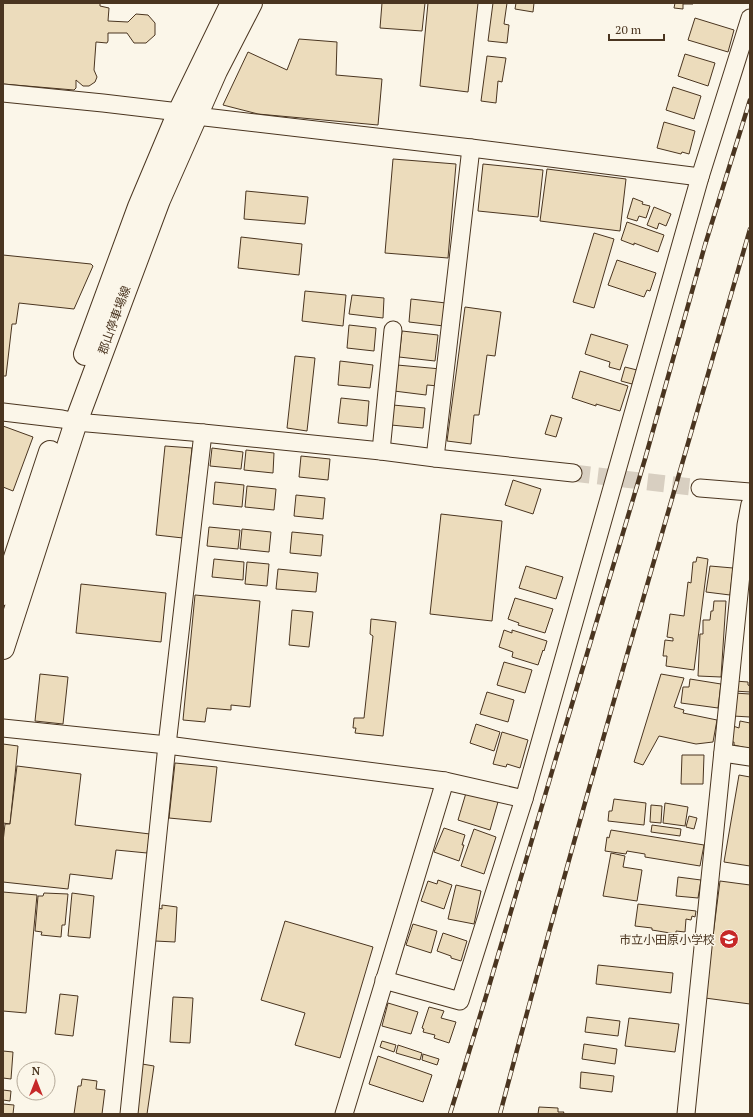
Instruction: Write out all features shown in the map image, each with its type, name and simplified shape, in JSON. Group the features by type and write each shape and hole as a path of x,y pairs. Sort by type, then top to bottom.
{"main road":[{"name":"郡山停車場線","path":"3,648 69,420 139,207 187,114 232,3"},
{"name":"郡山停車場線","path":"187,114 216,72 251,3"},
{"name":"郡山停車場線","path":"3,594 69,420"}],"street":[{"path":"384,980 460,1001 524,799 700,177 750,18"},
{"path":"3,94 103,103 700,177"},
{"path":"435,458 471,148"},
{"path":"381,451 393,330"},
{"path":"3,412 381,451 573,473"},
{"path":"129,1114 167,745 203,433"},
{"path":"700,488 750,492"},
{"path":"686,1114 746,525 750,504"},
{"path":"3,728 167,745 445,781 524,799"},
{"path":"723,753 750,757"},
{"path":"344,1114 445,781"}],"building":[{"path":"3,3 100,3 100,6 109,8 108,21 128,22 136,14 148,15 155,23 155,35 146,43 134,43 127,33 108,33 107,43 96,42 94,70 97,77 95,82 89,86 83,86 76,80 76,88 74,90 3,84"},
{"path":"382,3 425,3 422,31 380,28"},
{"path":"428,3 478,3 468,92 420,86"},
{"path":"493,3 507,3 504,24 509,25 507,43 488,41"},
{"path":"516,3 534,3 533,12 515,9"},
{"path":"675,3 693,4 683,4 683,9 674,8"},
{"path":"695,18 734,30 728,52 688,40"},
{"path":"299,39 337,42 336,75 382,79 378,125 258,114 223,105 248,52 287,70"},
{"path":"685,54 715,63 708,86 678,76"},
{"path":"487,56 506,58 502,82 498,81 496,103 481,101"},
{"path":"673,87 701,96 694,119 666,110"},
{"path":"664,122 695,131 689,154 682,152 681,154 657,148"},
{"path":"393,159 456,164 448,258 385,253"},
{"path":"483,164 543,170 538,217 478,211"},
{"path":"547,169 626,179 620,231 540,221"},
{"path":"246,191 308,197 305,224 244,219"},
{"path":"633,198 643,202 642,204 650,206 646,218 639,216 637,221 627,218"},
{"path":"654,207 671,214 666,226 659,223 657,229 647,225"},
{"path":"627,222 664,235 658,252 621,240"},
{"path":"594,233 614,239 594,308 573,302"},
{"path":"241,237 302,244 299,275 238,268"},
{"path":"3,255 91,264 93,266 74,309 19,303 16,324 12,324 6,376 3,376"},
{"path":"617,260 656,273 650,291 647,290 644,297 608,285"},
{"path":"305,291 346,295 343,326 302,321"},
{"path":"352,295 384,298 383,318 349,314"},
{"path":"411,299 446,303 444,326 409,322"},
{"path":"465,307 501,312 495,356 487,355 479,415 474,415 471,444 447,441"},
{"path":"349,325 376,328 374,351 347,348"},
{"path":"402,331 438,335 435,361 399,357"},
{"path":"591,334 628,345 620,370 609,367 610,362 585,354"},
{"path":"295,356 315,358 307,431 287,428"},
{"path":"340,361 373,365 370,388 338,385"},
{"path":"397,365 441,369 439,386 427,385 426,395 394,391"},
{"path":"625,367 637,370 632,384 621,381"},
{"path":"580,371 628,386 620,411 596,404 596,406 572,398"},
{"path":"341,398 369,401 367,426 338,423"},
{"path":"393,405 425,408 423,428 391,425"},
{"path":"551,415 562,418 556,437 545,434"},
{"path":"3,426 33,437 13,491 3,487"},
{"path":"165,446 192,448 183,538 156,535"},
{"path":"212,448 243,452 241,469 210,466"},
{"path":"246,450 274,453 273,473 244,470"},
{"path":"301,456 330,459 328,480 299,477"},
{"path":"513,480 541,489 533,514 505,505"},
{"path":"215,482 244,485 242,507 213,504"},
{"path":"247,486 276,489 274,510 245,507"},
{"path":"296,495 325,498 323,519 294,516"},
{"path":"441,514 502,521 492,621 430,614"},
{"path":"209,527 240,530 238,549 207,546"},
{"path":"242,529 271,532 269,552 240,549"},
{"path":"292,532 323,535 321,556 290,553"},
{"path":"697,557 708,559 694,670 666,666 667,656 663,656 665,640 673,641 673,638 667,637 670,614 684,616 688,582 691,583 693,562 696,562"},
{"path":"214,559 244,562 243,580 212,577"},
{"path":"247,562 269,564 267,586 245,584"},
{"path":"526,566 563,577 556,599 519,588"},
{"path":"710,566 733,568 730,595 706,592"},
{"path":"278,569 318,573 316,592 276,589"},
{"path":"81,584 166,593 161,642 76,633"},
{"path":"195,595 260,601 250,707 231,705 231,710 207,708 205,722 183,720"},
{"path":"515,598 553,609 545,633 518,625 519,623 508,619"},
{"path":"714,601 726,601 721,677 698,676 700,634 703,634 703,620 710,620"},
{"path":"292,610 313,612 309,647 289,645"},
{"path":"371,619 396,622 383,736 355,733 356,728 353,728 354,718 364,718 373,636 370,634"},
{"path":"504,630 512,633 512,630 547,641 538,665 512,657 513,652 499,647"},
{"path":"504,662 532,670 525,693 497,685"},
{"path":"40,674 68,677 63,724 35,721"},
{"path":"661,674 684,678 674,707 684,710 683,713 717,720 713,742 696,744 659,736 643,765 634,762"},
{"path":"690,679 721,684 718,708 681,703 683,687 689,687"},
{"path":"735,681 748,682 750,692 734,691"},
{"path":"487,692 514,700 508,722 480,714"},
{"path":"734,693 750,694 750,717 733,716"},
{"path":"740,721 750,723 750,749 734,745 734,742 730,742 733,726 739,728"},
{"path":"476,724 500,732 494,751 470,743"},
{"path":"502,732 528,740 520,768 507,764 506,767 493,764"},
{"path":"3,744 18,746 10,824 3,823"},
{"path":"682,755 704,755 703,784 681,784"},
{"path":"175,763 217,767 211,822 169,818"},
{"path":"17,766 81,774 75,825 150,834 147,853 116,850 112,879 70,874 68,889 3,882 3,842 5,824 10,824"},
{"path":"739,775 750,777 750,866 724,862"},
{"path":"466,793 498,802 490,830 458,820"},
{"path":"614,799 646,803 644,825 608,821 609,811 612,811"},
{"path":"665,803 688,807 685,826 663,823"},
{"path":"651,805 662,806 661,823 650,822"},
{"path":"689,816 697,818 694,829 686,827"},
{"path":"652,825 681,829 680,836 651,832"},
{"path":"444,828 465,835 462,845 464,845 459,861 434,852"},
{"path":"474,829 496,837 484,874 461,866"},
{"path":"611,830 704,845 700,866 645,857 645,854 627,851 626,854 605,851 607,837 609,838"},
{"path":"611,853 625,856 623,867 642,870 637,901 603,896"},
{"path":"678,877 701,880 698,898 676,896"},
{"path":"438,880 452,885 444,909 421,901 428,881 437,884"},
{"path":"720,881 750,885 750,1004 705,998"},
{"path":"456,885 481,891 474,924 448,919"},
{"path":"3,892 37,895 26,1013 3,1011"},
{"path":"44,893 68,894 65,925 62,925 61,937 41,935 42,932 35,931 38,896 43,896"},
{"path":"72,893 94,896 90,938 68,936"},
{"path":"638,904 696,911 695,917 692,916 691,920 686,919 685,932 676,931 676,934 652,930 652,928 635,926"},
{"path":"162,905 177,907 175,942 155,941 158,908 162,909"},
{"path":"285,921 373,947 340,1058 295,1045 305,1013 261,1000"},
{"path":"413,924 437,931 431,953 406,945"},
{"path":"443,933 467,941 461,961 437,951"},
{"path":"598,965 673,973 671,993 596,984"},
{"path":"60,994 78,996 73,1036 55,1034"},
{"path":"173,997 193,998 190,1043 170,1042"},
{"path":"388,1003 418,1012 411,1034 382,1026"},
{"path":"429,1007 444,1011 441,1018 456,1022 449,1043 434,1038 435,1035 423,1032 424,1029 422,1028"},
{"path":"587,1017 620,1021 618,1036 585,1032"},
{"path":"629,1018 679,1024 675,1052 625,1046"},
{"path":"382,1041 396,1045 394,1052 380,1047"},
{"path":"584,1044 617,1049 615,1064 582,1059"},
{"path":"398,1045 422,1053 420,1060 396,1053"},
{"path":"3,1051 13,1052 11,1079 3,1078"},
{"path":"423,1054 439,1059 437,1065 422,1060"},
{"path":"378,1056 432,1075 423,1102 369,1084"},
{"path":"142,1064 154,1066 147,1114 136,1114"},
{"path":"581,1072 614,1076 612,1092 580,1088"},
{"path":"82,1079 97,1081 96,1089 105,1090 102,1114 74,1114 78,1086 81,1086"},
{"path":"3,1090 11,1091 10,1101 3,1100"},
{"path":"3,1104 14,1105 13,1114 3,1114"},
{"path":"539,1107 558,1108 558,1112 564,1112 563,1114 538,1114"}],"tunnel":[{"path":"573,473 700,488"}],"railway":[{"path":"450,1114 645,459 705,245 750,100"},
{"path":"500,1114 591,782 750,229"}],"place":[{"name":"市立小田原小学校","path":"729,939"}]}
